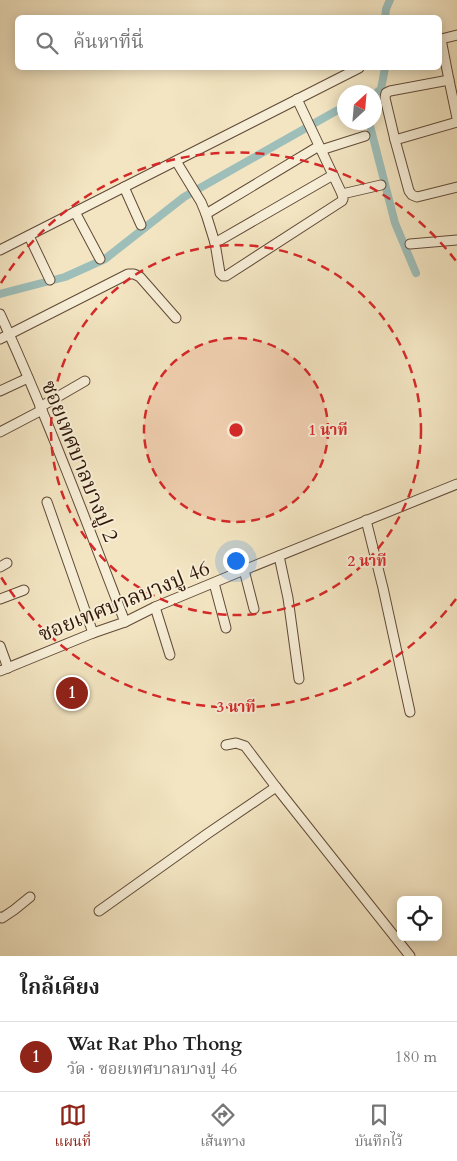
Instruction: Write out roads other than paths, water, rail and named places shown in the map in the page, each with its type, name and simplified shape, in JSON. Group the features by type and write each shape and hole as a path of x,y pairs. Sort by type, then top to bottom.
{"street":[{"path":"442,39 457,35"},
{"path":"395,140 457,120 442,49"},
{"path":"0,250 355,70"},
{"path":"448,80 390,91 386,93 385,98 409,191 412,196 417,197 457,187"},
{"path":"176,161 201,202 215,243 220,273 226,276 340,203 343,198 297,99"},
{"path":"206,214 320,148 365,136"},
{"path":"215,243 333,175"},
{"path":"342,194 381,185"},
{"path":"124,187 141,225"},
{"path":"75,212 100,259"},
{"path":"29,236 50,280"},
{"path":"410,244 457,240"},
{"path":"0,339 128,274 140,277 176,318"},
{"name":"ซอยเทศบาลบางปู 2","path":"0,314 41,408 125,622"},
{"path":"0,391 28,378"},
{"path":"0,432 85,381"},
{"name":"ซอยเทศบาลบางปู 46","path":"4,669 125,622 244,570 457,484"},
{"path":"47,502 93,633"},
{"path":"366,520 410,712"},
{"path":"279,556 288,598 299,679"},
{"path":"244,570 254,609"},
{"path":"214,583 226,628"},
{"path":"0,599 24,590"},
{"path":"156,607 170,655"},
{"path":"0,646 4,669"},
{"path":"226,745 236,743 245,746 410,956"},
{"path":"100,911 276,787"},
{"path":"0,917 2,918 30,897"}],"waterway":[{"path":"385,15 390,0"},
{"path":"382,85 385,70"},
{"path":"0,294 65,277 105,259 184,197 337,110"},
{"path":"371,130 395,223 416,273"}],"place":[{"name":"Wat Rat Pho Thong","path":"72,693"}]}
